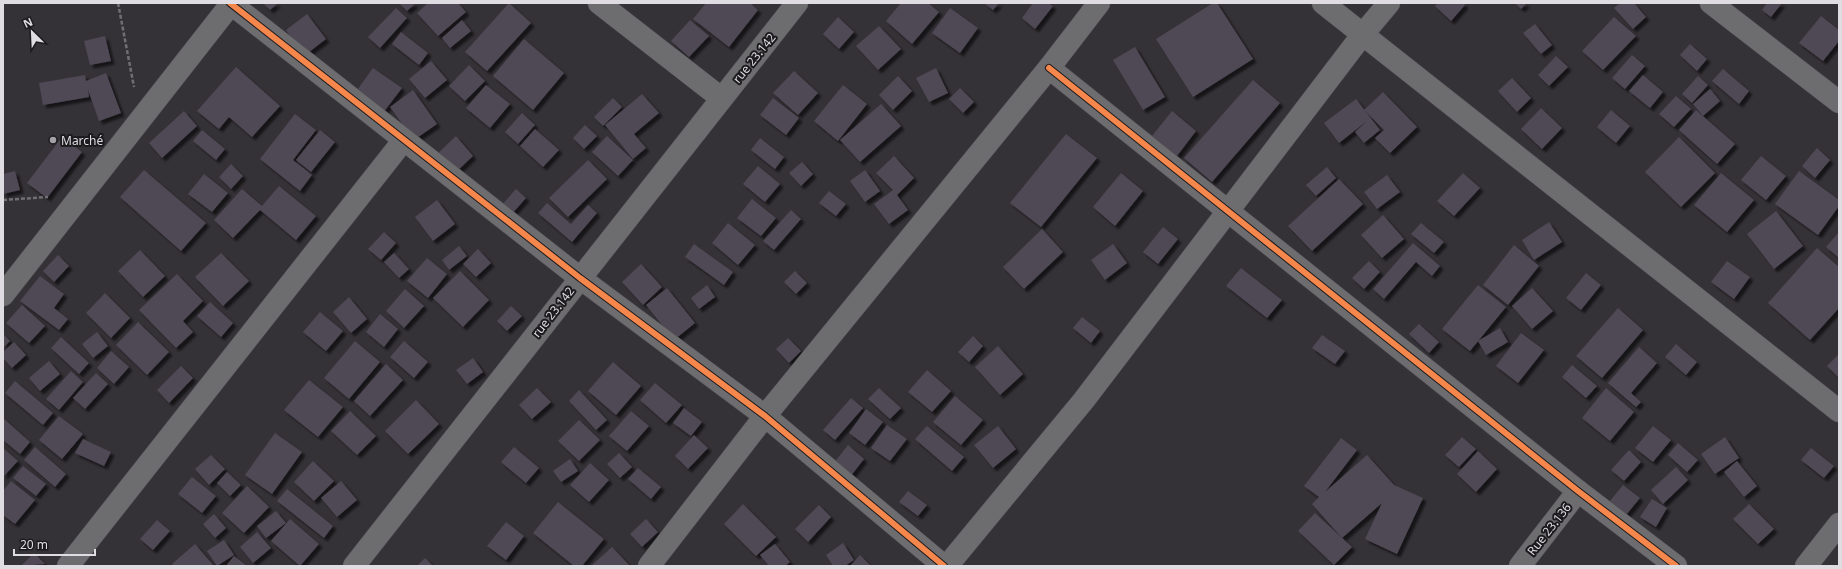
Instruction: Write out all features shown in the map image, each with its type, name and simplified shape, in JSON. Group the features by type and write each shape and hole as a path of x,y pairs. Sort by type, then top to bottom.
{"street":[{"path":"3,295 230,3 403,141 580,278 765,416 946,566 1084,400 1363,34 1390,3"},
{"path":"599,3 721,98"},
{"name":"rue 23.142","path":"354,566 721,98 798,3"},
{"path":"649,566 765,416 1049,68 1099,3"},
{"path":"1323,3 1839,411"},
{"path":"1711,3 1839,102"},
{"path":"1049,68 1578,491 1676,566"},
{"path":"68,566 403,141"},
{"name":"Rue 23.136","path":"1520,566 1578,491"},
{"path":"1806,566 1839,524"}],"path":[{"path":"118,3 140,120"},
{"path":"3,200 81,195"}],"building":[{"path":"263,3 278,3 270,10"},
{"path":"399,3 416,3 407,11"},
{"path":"428,3 458,3 466,12 438,36 417,13"},
{"path":"509,3 531,23 487,71 465,52"},
{"path":"706,3 750,3 758,10 729,47 693,19"},
{"path":"901,3 928,3 939,12 912,44 886,21"},
{"path":"984,3 999,3 993,10"},
{"path":"1033,3 1048,3 1053,6 1035,29 1022,18"},
{"path":"1213,3 1217,3 1253,59 1193,97 1156,39"},
{"path":"1438,3 1463,3 1465,5 1451,21 1435,6"},
{"path":"1515,3 1527,3 1521,9"},
{"path":"1620,3 1634,3 1646,17 1633,29 1614,8"},
{"path":"1767,3 1782,3 1771,17 1762,10"},
{"path":"396,8 407,18 380,48 368,37"},
{"path":"950,8 978,28 960,53 932,33"},
{"path":"307,14 326,39 304,56 286,30"},
{"path":"1821,16 1839,30 1839,41 1823,61 1799,43"},
{"path":"838,17 854,32 839,49 823,34"},
{"path":"1614,17 1636,36 1603,70 1582,51"},
{"path":"462,20 471,31 450,48 442,38"},
{"path":"690,20 709,36 689,57 671,41"},
{"path":"1535,24 1552,45 1541,54 1523,33"},
{"path":"879,26 901,49 878,70 856,46"},
{"path":"401,32 428,53 419,65 392,44"},
{"path":"105,36 111,61 90,65 84,41"},
{"path":"524,39 564,73 533,110 493,76"},
{"path":"1690,44 1707,59 1697,71 1680,55"},
{"path":"1135,47 1165,97 1143,110 1113,60"},
{"path":"1632,55 1645,66 1625,89 1612,78"},
{"path":"1556,56 1568,67 1549,86 1538,75"},
{"path":"431,61 447,80 425,98 409,79"},
{"path":"469,65 485,81 465,101 449,86"},
{"path":"236,67 280,106 252,137 229,117 219,129 197,111"},
{"path":"373,68 402,88 383,113 355,93"},
{"path":"936,68 948,93 929,102 916,78"},
{"path":"1723,69 1749,91 1739,104 1712,81"},
{"path":"794,71 818,93 798,115 773,93"},
{"path":"106,73 121,113 99,121 88,90 89,97 43,105 39,83 85,75 86,81"},
{"path":"1643,75 1663,92 1650,108 1629,91"},
{"path":"898,76 912,91 893,110 879,95"},
{"path":"1698,76 1708,85 1692,103 1682,94"},
{"path":"1512,78 1531,98 1517,112 1498,91"},
{"path":"1253,80 1280,103 1212,182 1184,158"},
{"path":"486,85 510,104 490,128 466,108"},
{"path":"843,85 867,104 838,141 814,121"},
{"path":"960,88 974,102 963,113 949,99"},
{"path":"1710,89 1720,101 1703,116 1693,104"},
{"path":"413,90 437,124 414,140 390,107"},
{"path":"1383,92 1417,127 1390,153 1375,138 1384,130 1364,110"},
{"path":"642,94 659,113 634,134 646,148 633,159 605,125"},
{"path":"1676,96 1691,109 1674,127 1659,114"},
{"path":"613,98 622,107 603,126 594,117"},
{"path":"773,98 799,118 786,135 760,115"},
{"path":"1356,99 1380,130 1364,143 1355,132 1367,121 1339,143 1324,123"},
{"path":"881,104 901,126 860,162 840,140"},
{"path":"1541,108 1562,128 1542,149 1521,129"},
{"path":"1611,110 1630,126 1616,143 1597,127"},
{"path":"1696,110 1735,144 1717,164 1679,130"},
{"path":"184,111 197,126 162,158 149,143"},
{"path":"1172,111 1196,131 1177,156 1152,136"},
{"path":"522,113 535,125 518,144 505,132"},
{"path":"295,114 316,130 293,160 312,175 300,191 260,159"},
{"path":"585,125 597,136 584,149 573,138"},
{"path":"535,129 559,150 543,167 520,146"},
{"path":"202,130 225,149 216,160 193,141"},
{"path":"320,130 335,142 311,172 296,160"},
{"path":"1066,134 1097,158 1041,227 1010,203"},
{"path":"456,136 473,156 455,173 437,154"},
{"path":"607,136 633,160 618,176 592,152"},
{"path":"62,137 82,152 47,198 27,183"},
{"path":"1679,137 1715,173 1681,207 1645,172"},
{"path":"760,138 784,157 775,169 751,150"},
{"path":"1817,148 1830,160 1815,178 1802,166"},
{"path":"894,156 914,178 897,195 908,210 889,224 874,204 893,190 876,173"},
{"path":"1761,156 1786,176 1766,200 1741,180"},
{"path":"588,160 607,179 568,217 549,198"},
{"path":"802,162 813,174 801,186 789,173"},
{"path":"231,164 243,176 231,189 219,177"},
{"path":"758,166 780,184 765,202 743,184"},
{"path":"1327,167 1336,178 1316,196 1306,185"},
{"path":"144,170 206,223 181,251 120,197"},
{"path":"865,170 880,191 865,202 850,181"},
{"path":"15,171 20,190 3,194 3,174"},
{"path":"1799,171 1839,200 1839,206 1818,235 1775,204"},
{"path":"1121,173 1143,191 1115,226 1093,207"},
{"path":"1463,173 1480,188 1454,216 1437,201"},
{"path":"1721,173 1754,200 1727,232 1694,205"},
{"path":"204,174 228,193 212,212 188,194"},
{"path":"1387,175 1400,192 1377,209 1364,192"},
{"path":"1339,179 1363,204 1312,251 1288,226"},
{"path":"279,186 316,216 296,240 260,210 233,238 214,220 242,189 262,206"},
{"path":"516,189 526,198 510,216 500,207"},
{"path":"829,191 846,204 836,216 819,203"},
{"path":"752,199 776,218 761,236 737,218"},
{"path":"437,200 455,224 433,241 415,217"},
{"path":"547,203 571,224 588,205 597,213 572,242 538,213"},
{"path":"791,210 801,219 774,250 763,241"},
{"path":"1776,211 1803,246 1774,269 1747,234"},
{"path":"1383,215 1404,239 1382,258 1361,235"},
{"path":"1549,222 1562,242 1534,260 1522,240"},
{"path":"728,223 755,245 738,265 712,243"},
{"path":"1421,223 1444,242 1434,253 1411,234"},
{"path":"1163,227 1178,239 1158,264 1143,252"},
{"path":"1042,229 1063,252 1024,289 1003,267"},
{"path":"384,232 396,243 381,260 368,249"},
{"path":"1839,232 1839,258 1826,247"},
{"path":"1413,243 1440,266 1432,276 1416,262 1384,299 1373,289"},
{"path":"694,244 733,272 724,285 685,257"},
{"path":"1113,244 1127,263 1105,280 1091,260"},
{"path":"1514,245 1539,266 1508,305 1483,285"},
{"path":"459,246 467,256 449,270 442,260"},
{"path":"1817,248 1839,267 1839,308 1810,340 1768,303"},
{"path":"478,249 491,263 476,277 463,264"},
{"path":"140,250 165,276 143,297 118,271"},
{"path":"221,253 249,281 223,306 195,277"},
{"path":"394,253 409,269 399,278 384,262"},
{"path":"58,255 69,266 54,282 43,271"},
{"path":"427,258 447,274 428,298 407,281"},
{"path":"1369,261 1380,272 1364,289 1352,278"},
{"path":"1727,261 1750,277 1734,299 1711,282"},
{"path":"641,264 662,287 643,305 622,282"},
{"path":"1241,268 1282,300 1267,318 1226,286"},
{"path":"460,271 489,300 463,327 433,298"},
{"path":"795,271 807,283 796,294 784,282"},
{"path":"1586,273 1601,285 1581,310 1566,298"},
{"path":"177,274 203,301 183,321 193,332 176,348 139,310"},
{"path":"40,276 64,294 54,308 68,319 59,330 20,301"},
{"path":"707,285 715,297 699,309 691,298"},
{"path":"1478,285 1506,307 1470,351 1442,329"},
{"path":"667,288 695,323 674,340 646,305"},
{"path":"1532,288 1553,311 1532,329 1512,306"},
{"path":"405,289 424,306 404,328 386,311"},
{"path":"105,293 130,318 111,338 86,313"},
{"path":"349,297 367,319 351,333 333,312"},
{"path":"210,302 233,323 221,337 197,316"},
{"path":"22,305 45,326 29,343 6,323"},
{"path":"511,306 522,316 507,331 497,321"},
{"path":"1618,308 1643,330 1602,378 1576,356"},
{"path":"320,312 343,331 326,351 303,332"},
{"path":"380,314 398,329 384,347 366,332"},
{"path":"1082,317 1100,331 1091,343 1073,328"},
{"path":"138,322 169,352 147,375 116,345"},
{"path":"1419,324 1439,342 1429,353 1409,334"},
{"path":"1500,328 1508,342 1486,355 1478,341"},
{"path":"97,332 108,346 93,358 82,344"},
{"path":"1521,333 1544,350 1518,383 1496,366"},
{"path":"3,334 10,341 3,348"},
{"path":"1322,335 1345,351 1335,364 1312,348"},
{"path":"973,336 983,346 969,362 958,352"},
{"path":"61,337 89,363 79,374 51,348"},
{"path":"788,338 801,351 789,363 776,349"},
{"path":"355,341 380,362 349,399 324,378"},
{"path":"404,341 428,362 414,378 390,357"},
{"path":"14,342 26,355 12,368 3,358 3,352"},
{"path":"1676,344 1697,362 1686,375 1665,357"},
{"path":"998,346 1023,374 1000,395 975,367"},
{"path":"1639,347 1657,363 1631,393 1641,402 1636,407 1608,383"},
{"path":"111,351 129,367 114,384 97,368"},
{"path":"1839,354 1839,378 1827,366"},
{"path":"473,358 483,372 467,384 456,370"},
{"path":"49,361 60,374 40,391 29,378"},
{"path":"613,362 641,386 616,415 588,391"},
{"path":"386,364 403,380 370,416 354,401"},
{"path":"1572,365 1597,386 1586,398 1562,377"},
{"path":"181,366 193,378 169,403 157,390"},
{"path":"927,370 951,391 932,412 908,392"},
{"path":"71,371 83,382 59,410 46,399"},
{"path":"96,373 108,384 85,409 73,398"},
{"path":"309,380 343,407 318,437 284,410"},
{"path":"15,381 53,413 43,425 5,393"},
{"path":"655,383 682,405 666,423 640,400"},
{"path":"537,388 551,402 532,419 519,405"},
{"path":"879,388 901,408 890,419 868,399"},
{"path":"1606,388 1634,412 1610,441 1582,418"},
{"path":"579,390 607,420 596,430 569,401"},
{"path":"955,396 983,420 961,445 933,422"},
{"path":"851,398 863,408 835,440 823,430"},
{"path":"416,400 439,424 408,454 385,431"},
{"path":"684,408 702,422 691,436 673,423"},
{"path":"866,409 883,422 865,445 849,433"},
{"path":"350,411 376,436 357,455 331,431"},
{"path":"631,411 649,426 627,451 609,436"},
{"path":"59,416 83,434 62,459 39,440"},
{"path":"3,418 30,442 20,454 3,440"},
{"path":"579,420 600,440 579,461 558,441"},
{"path":"887,425 907,439 890,461 871,448"},
{"path":"927,426 964,457 952,471 915,439"},
{"path":"998,426 1016,449 993,468 974,445"},
{"path":"1653,426 1671,440 1653,462 1635,448"},
{"path":"275,433 302,452 272,494 245,475"},
{"path":"694,435 708,448 688,469 675,456"},
{"path":"1462,437 1476,449 1459,467 1445,455"},
{"path":"1725,437 1739,458 1715,474 1701,454"},
{"path":"1341,438 1357,450 1325,492 1367,455 1394,485 1423,498 1397,554 1365,539 1382,503 1342,538 1312,504 1319,497 1304,486"},
{"path":"83,439 111,452 104,466 75,453"},
{"path":"1678,443 1698,460 1687,472 1668,455"},
{"path":"848,445 864,459 850,477 833,464"},
{"path":"35,447 66,474 55,487 24,460"},
{"path":"514,447 539,468 526,483 501,462"},
{"path":"3,448 18,461 3,477"},
{"path":"1811,448 1834,466 1824,478 1801,460"},
{"path":"1629,450 1641,462 1624,481 1611,470"},
{"path":"1478,451 1497,469 1476,492 1457,474"},
{"path":"619,453 632,467 620,478 607,464"},
{"path":"211,455 225,469 209,485 195,469"},
{"path":"570,459 578,471 561,482 553,471"},
{"path":"313,461 334,481 314,501 294,482"},
{"path":"1737,461 1757,486 1744,497 1724,472"},
{"path":"590,463 609,480 589,502 570,485"},
{"path":"23,466 46,484 36,496 13,478"},
{"path":"1676,467 1688,480 1663,504 1651,490"},
{"path":"638,468 661,487 651,499 628,479"},
{"path":"227,472 241,485 230,496 217,483"},
{"path":"192,477 216,496 202,513 178,494"},
{"path":"11,481 35,500 15,524 3,515 3,491"},
{"path":"341,481 357,500 337,517 321,498"},
{"path":"1623,485 1640,498 1622,520 1605,507"},
{"path":"247,486 269,507 244,533 222,513"},
{"path":"287,489 333,526 324,538 277,501"},
{"path":"908,491 927,505 918,516 899,502"},
{"path":"1652,499 1667,508 1656,527 1640,517"},
{"path":"558,502 604,539 582,566 574,566 533,533"},
{"path":"743,504 776,537 756,556 724,524"},
{"path":"1749,504 1774,529 1758,544 1733,519"},
{"path":"819,505 831,517 808,542 795,529"},
{"path":"276,511 286,523 266,538 257,526"},
{"path":"1315,513 1352,547 1334,565 1298,531"},
{"path":"214,514 226,528 215,538 203,524"},
{"path":"290,519 319,544 300,566 271,541"},
{"path":"646,519 658,532 642,547 630,534"},
{"path":"157,520 170,531 153,550 140,539"},
{"path":"506,522 524,536 506,560 487,546"},
{"path":"257,532 271,548 253,563 240,547"},
{"path":"224,540 234,555 217,566 207,551"},
{"path":"843,543 854,560 845,566 833,566 826,555"},
{"path":"195,544 214,566 174,566 172,564"},
{"path":"775,544 790,562 785,566 769,566 760,555"},
{"path":"612,547 629,565 591,566"},
{"path":"34,553 45,564 21,566"},
{"path":"860,555 871,566 850,566"},
{"path":"234,556 247,566 226,566"},
{"path":"425,558 433,566 417,566"}],"cycle path":[{"path":"230,3 580,278 765,416 944,566"},
{"path":"1049,68 1578,491 1676,566"}],"place":[{"name":"Marché","path":"53,140"}]}
